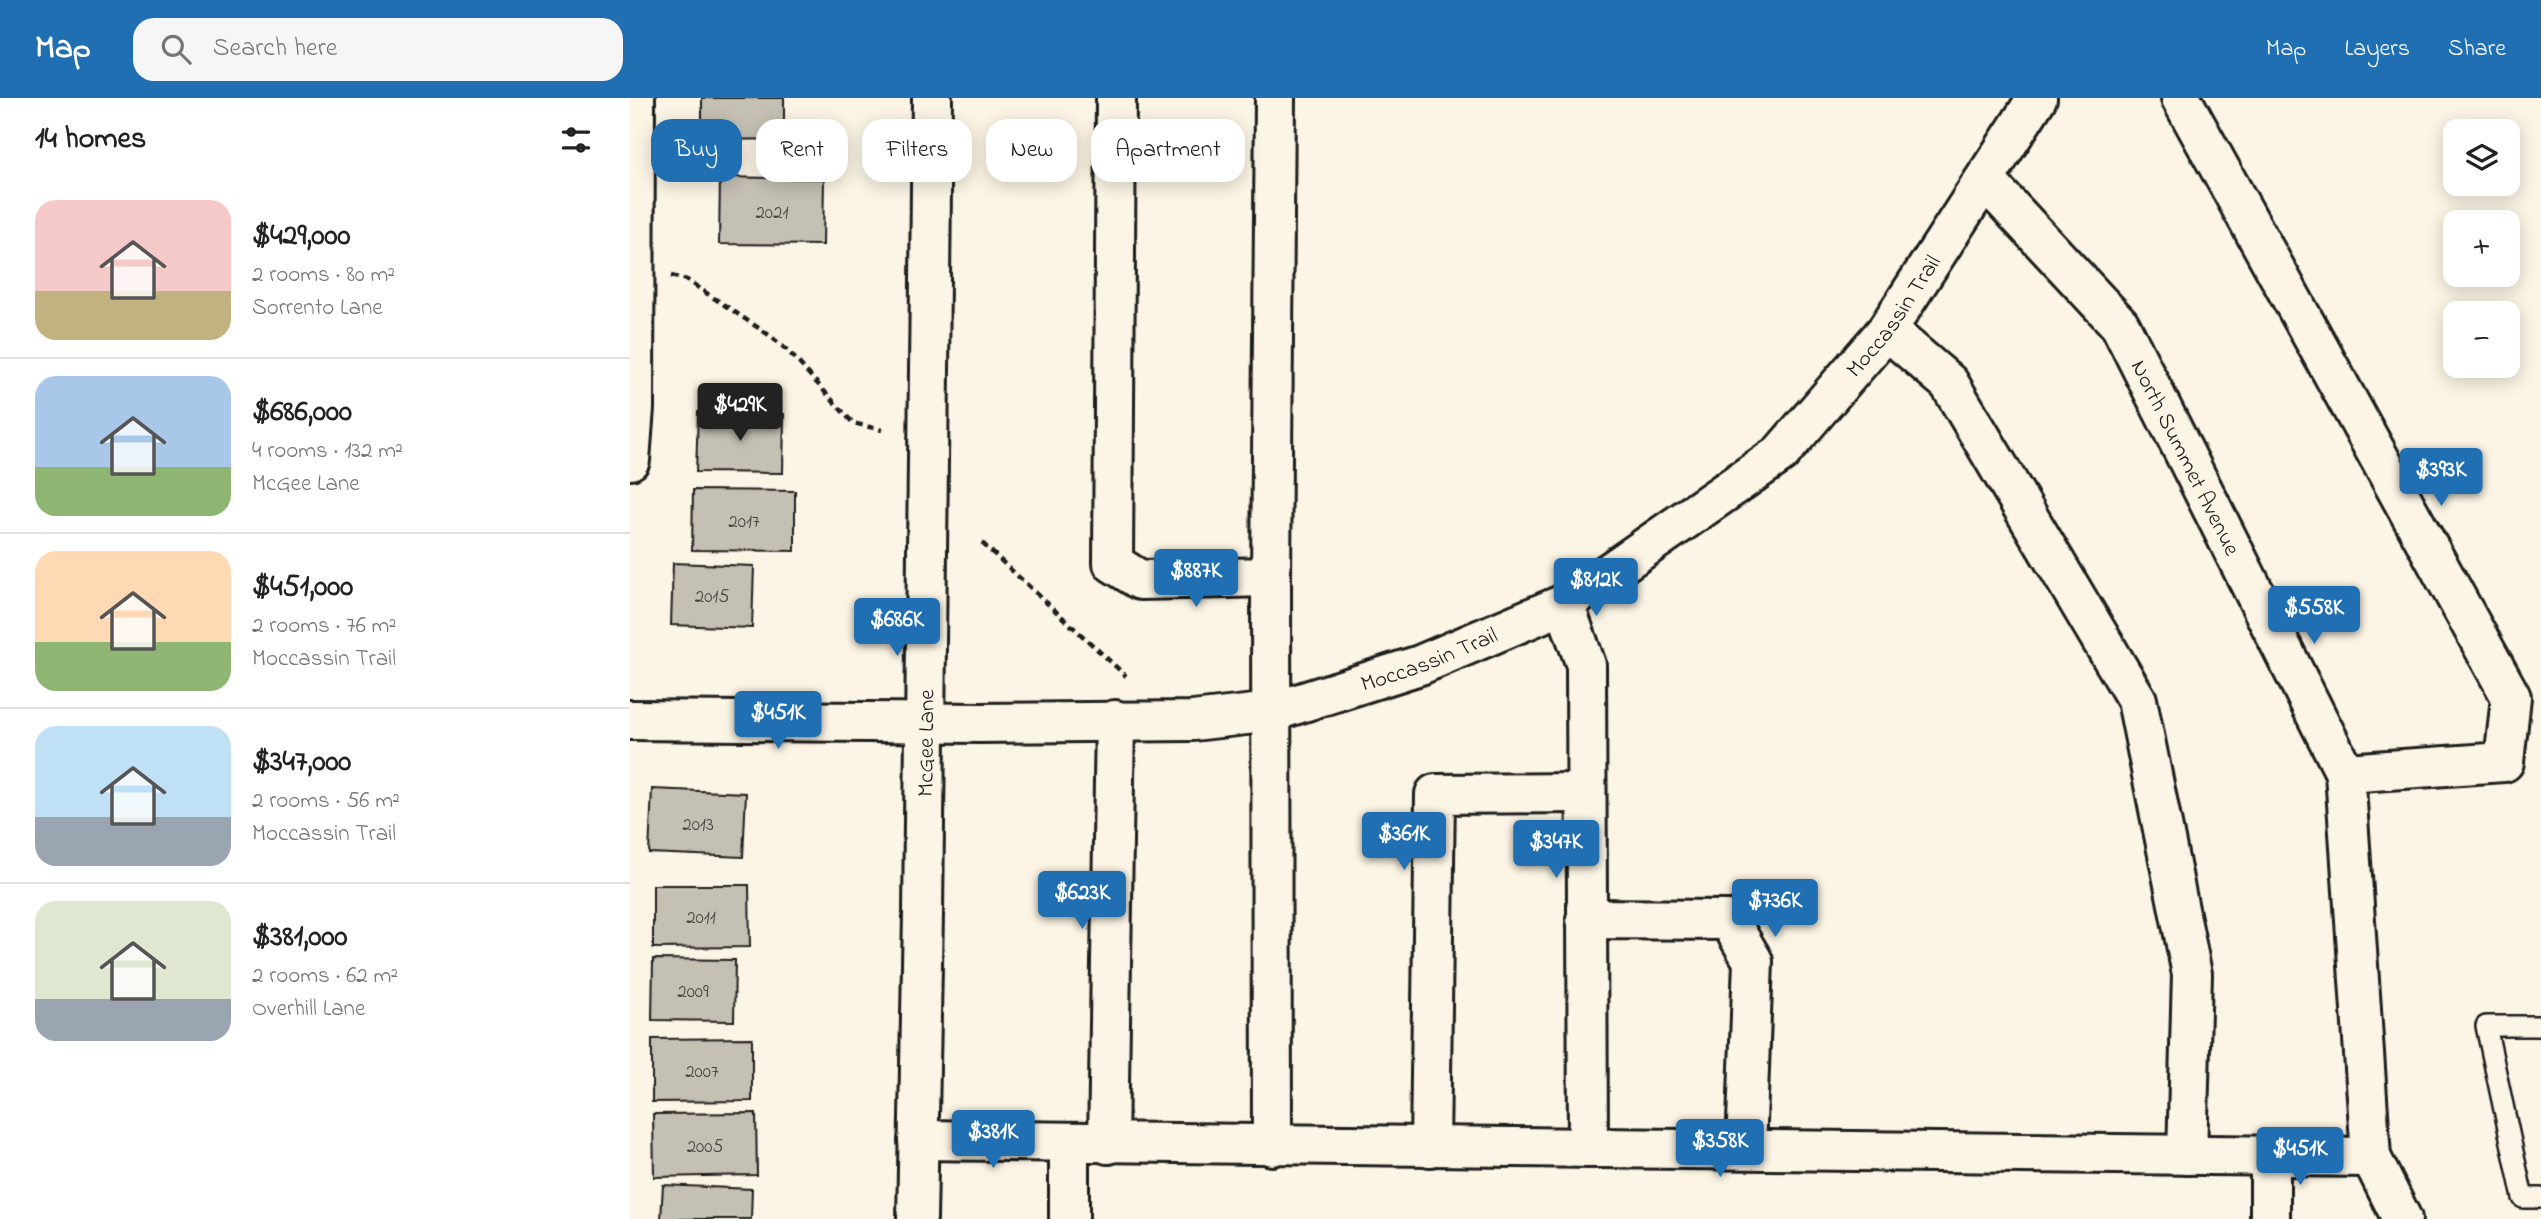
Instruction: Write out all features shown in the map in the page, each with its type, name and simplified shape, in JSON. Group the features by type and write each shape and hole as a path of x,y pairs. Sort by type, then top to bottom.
{"street":[{"path":"630,460 634,408 635,98"},
{"name":"McGee Lane","path":"917,1219 926,722 932,98"},
{"path":"1116,98 1113,563 1140,580 1271,577"},
{"path":"1272,1146 1271,577 1275,98"},
{"name":"Moccassin Trail","path":"630,720 1193,721 1272,712 1420,665 1564,604 1780,454 1887,330 2037,98"},
{"path":"2181,98 2511,697 2504,762 2345,774"},
{"name":"North Summet Avenue","path":"1985,180 2120,325 2345,774 2371,1157 2402,1219"},
{"path":"1887,330 1948,383 2137,700 2192,974 2187,1155"},
{"path":"1564,604 1586,665 1588,1148"},
{"path":"1108,1143 1115,720"},
{"path":"1430,1147 1435,794 1585,793"},
{"path":"1586,919 1729,920 1753,961 1746,1149"},
{"path":"918,1140 2371,1157"},
{"path":"1069,1142 1069,1219"},
{"path":"2270,1156 2270,1219"}],"lane":[{"path":"2541,1026 2486,1026 2524,1198 2541,1198"}],"path":[{"path":"670,276 687,279 769,335 788,351 853,423 882,430"},
{"path":"982,543 1126,676"}],"building":[{"path":"702,98 784,98 784,119 756,119 756,139 742,140 742,119 702,119"},
{"path":"742,177 756,178 756,182 824,182 823,245 719,244 720,182 742,182"},
{"path":"698,412 784,414 783,473 696,472"},
{"path":"693,490 795,491 795,551 692,550"},
{"path":"673,563 754,566 752,628 671,625"},
{"path":"652,789 746,793 743,857 649,853"},
{"path":"653,885 749,885 750,947 653,948"},
{"path":"653,959 735,960 734,1021 652,1020"},
{"path":"752,1038 752,1101 652,1102 652,1039"},
{"path":"756,1113 757,1175 654,1177 653,1114"},
{"path":"663,1185 752,1189 751,1219 661,1219"}]}
